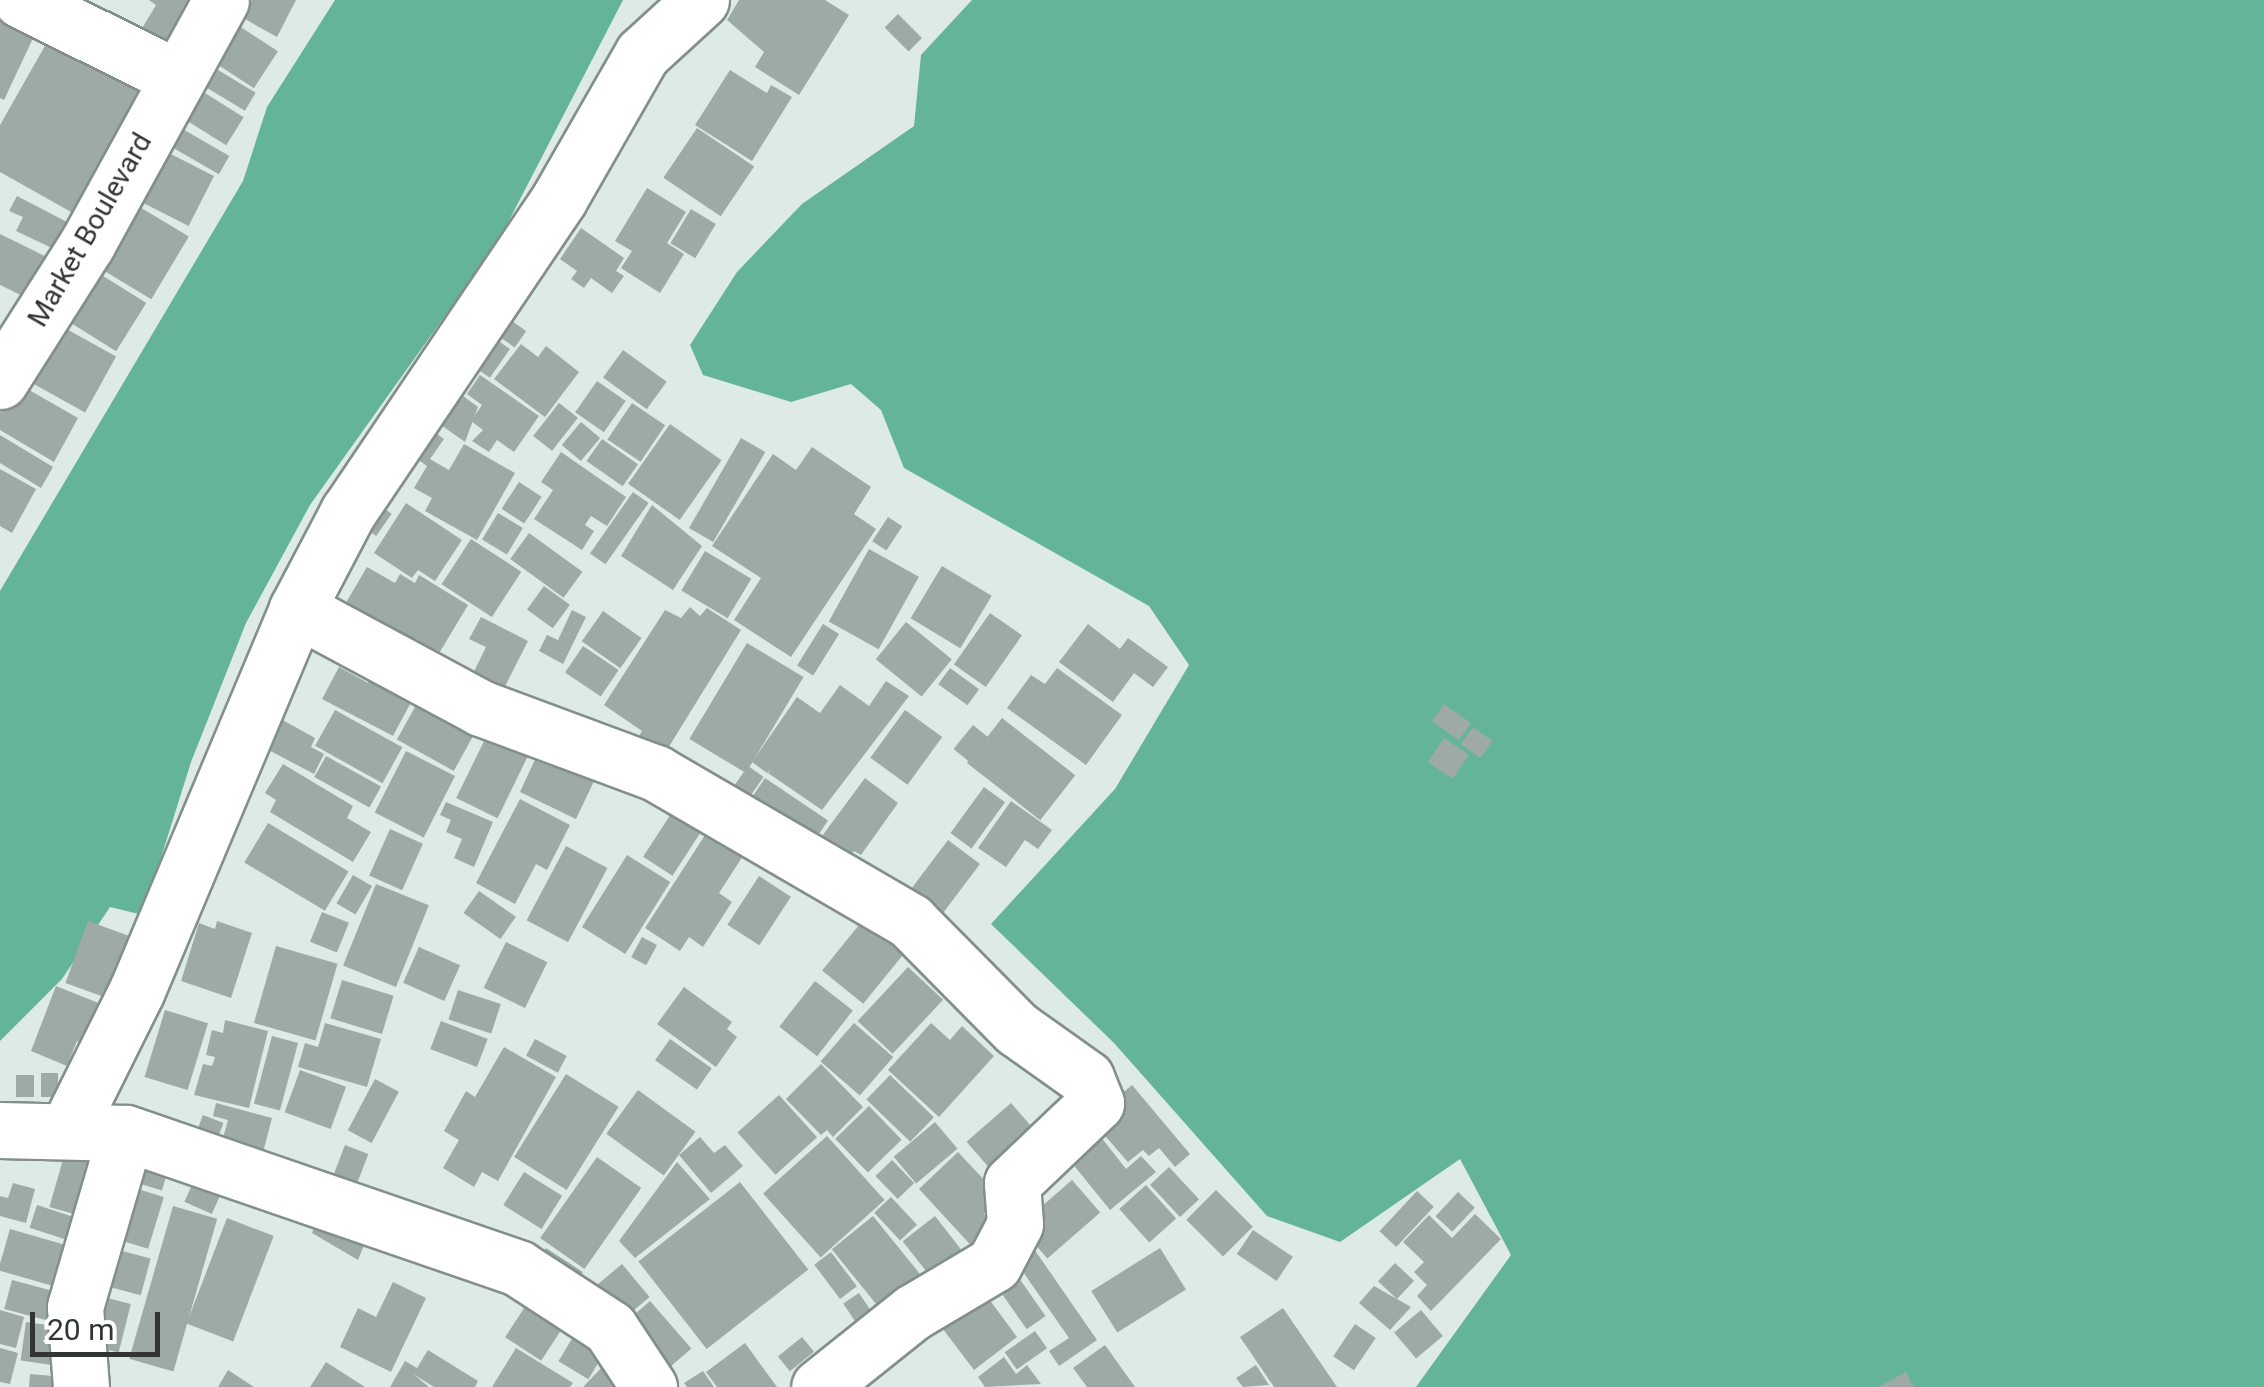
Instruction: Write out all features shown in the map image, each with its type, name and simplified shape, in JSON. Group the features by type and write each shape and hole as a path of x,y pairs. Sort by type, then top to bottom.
{"street":[{"path":"21,0 176,77"},
{"name":"Market Boulevard","path":"0,381 86,244 222,0"},
{"path":"68,1129 137,990 296,608 348,512 559,198 642,54 662,0"},
{"path":"642,54 701,0"},
{"path":"296,608 481,708 656,773 910,921 1017,1029 1086,1078 1096,1103 1012,1184 1014,1224 994,1264 913,1312 820,1387"},
{"path":"0,1130 126,1133 518,1268 610,1328 649,1387"},
{"path":"81,1387 75,1306 126,1133"}],"shaded area":[{"path":"335,0 623,0 499,240 310,505 246,623 191,762 143,915 110,907 62,979 0,1041 0,591 243,181 267,107"},
{"path":"972,0 2264,0 2264,1387 1416,1387 1511,1255 1460,1159 1340,1242 1267,1216 1114,1043 991,924 1115,789 1189,665 1149,606 904,468 881,410 851,384 791,402 703,375 690,345 737,272 802,204 914,126 921,55"}],"building":[{"path":"149,0 206,0 173,56 138,35 156,5"},
{"path":"252,0 296,0 277,37 243,18"},
{"path":"739,0 825,0 849,15 799,95 755,67 764,52 727,20"},
{"path":"898,14 922,38 909,51 885,27"},
{"path":"0,17 35,34 4,100 0,98"},
{"path":"236,24 278,51 254,88 212,61"},
{"path":"50,37 149,92 80,217 0,172 0,125"},
{"path":"218,70 256,93 245,111 207,88"},
{"path":"730,70 767,93 771,85 792,97 752,161 695,125"},
{"path":"192,85 244,117 226,145 175,113"},
{"path":"167,120 229,156 219,174 156,138"},
{"path":"697,128 754,167 721,216 663,178"},
{"path":"157,147 214,176 189,226 132,197"},
{"path":"647,188 686,212 667,243 684,254 660,293 621,268 632,251 615,241"},
{"path":"17,196 69,223 56,250 16,231 23,217 9,211"},
{"path":"128,200 189,237 151,299 90,263"},
{"path":"691,209 716,224 695,258 670,243"},
{"path":"581,228 624,258 616,271 624,276 612,293 591,278 584,288 571,279 577,271 560,259"},
{"path":"0,234 55,261 35,302 0,285"},
{"path":"92,269 146,303 116,351 62,317"},
{"path":"509,319 526,331 515,347 498,335"},
{"path":"54,322 116,356 85,412 23,378"},
{"path":"487,333 510,349 490,378 467,362"},
{"path":"521,344 538,357 546,346 579,372 545,417 494,379"},
{"path":"623,350 667,382 647,409 603,378"},
{"path":"480,375 539,416 514,452 497,440 489,452 472,441 483,430 471,421 482,405 467,394"},
{"path":"597,381 626,401 604,432 575,412"},
{"path":"17,383 78,418 54,462 0,430 0,413"},
{"path":"455,390 478,407 465,442 434,420"},
{"path":"559,403 578,418 552,451 533,436"},
{"path":"632,403 665,425 641,462 607,439"},
{"path":"581,422 600,438 581,461 562,445"},
{"path":"670,424 722,460 680,520 628,484"},
{"path":"425,425 444,439 430,459 449,470 464,444 515,473 477,540 425,511 432,498 414,488 427,466 407,452"},
{"path":"0,435 53,467 41,488 0,463"},
{"path":"741,438 765,452 713,542 689,528"},
{"path":"602,439 638,464 623,486 587,461"},
{"path":"812,447 871,487 854,514 876,529 791,657 734,620 761,578 712,546 773,454 796,470"},
{"path":"561,452 626,497 607,526 591,516 585,525 594,531 582,550 534,519 553,490 541,482"},
{"path":"0,469 36,489 12,533 0,526"},
{"path":"519,482 542,497 524,524 502,509"},
{"path":"633,492 649,503 606,564 590,553"},
{"path":"372,500 392,514 376,536 357,522"},
{"path":"406,503 462,540 435,581 418,570 412,578 374,553"},
{"path":"652,505 702,546 673,590 621,556"},
{"path":"498,513 523,528 507,555 482,540"},
{"path":"888,517 902,526 886,551 872,541"},
{"path":"529,533 582,572 564,598 510,559"},
{"path":"471,539 521,572 492,617 442,584"},
{"path":"869,549 919,577 879,649 829,622"},
{"path":"705,551 751,579 728,618 681,590"},
{"path":"942,566 992,596 960,648 911,618"},
{"path":"367,567 395,583 400,574 415,583 419,575 468,605 426,675 344,606"},
{"path":"544,586 570,605 553,628 527,609"},
{"path":"690,607 700,616 707,608 741,630 657,766 630,751 642,731 604,705 665,610 681,618"},
{"path":"572,610 586,617 563,664 539,651 547,635 558,640"},
{"path":"603,611 642,638 620,668 582,641"},
{"path":"990,613 1022,635 986,687 954,665"},
{"path":"481,617 528,641 495,706 465,690 486,647 469,639"},
{"path":"906,622 952,659 922,696 876,659"},
{"path":"823,624 839,634 813,676 797,666"},
{"path":"1088,624 1120,649 1128,638 1168,667 1153,687 1134,673 1113,702 1059,662"},
{"path":"747,643 804,677 746,773 689,739"},
{"path":"583,646 619,670 601,697 565,673"},
{"path":"339,667 368,683 376,667 418,689 393,736 322,699"},
{"path":"950,668 979,689 967,705 938,684"},
{"path":"1057,668 1122,715 1086,765 1007,708 1031,675 1045,684"},
{"path":"886,681 909,696 822,810 768,773 771,769 767,773 752,762 797,697 820,713 840,685 869,706"},
{"path":"426,687 483,719 454,771 397,739"},
{"path":"1444,704 1471,723 1459,740 1432,721"},
{"path":"335,710 402,747 382,783 315,746"},
{"path":"905,710 942,737 908,785 870,758"},
{"path":"279,718 315,738 311,747 324,754 314,774 263,747"},
{"path":"1002,718 1075,775 1040,820 967,763"},
{"path":"973,725 989,738 970,762 953,749"},
{"path":"1473,727 1492,741 1480,758 1461,744"},
{"path":"486,737 527,757 498,818 456,798"},
{"path":"545,738 595,779 576,819 520,792"},
{"path":"1444,738 1469,755 1453,779 1428,762"},
{"path":"406,751 455,776 424,837 375,812"},
{"path":"326,756 381,787 369,808 314,777"},
{"path":"283,764 353,806 347,818 371,832 353,862 270,812 276,800 265,793"},
{"path":"748,766 764,777 744,805 728,794"},
{"path":"765,778 828,820 811,846 748,804"},
{"path":"865,778 898,803 861,855 854,851 839,872 811,851"},
{"path":"984,787 1005,802 972,848 950,833"},
{"path":"520,799 570,825 547,870 536,864 515,904 476,883"},
{"path":"1011,801 1052,830 1038,849 1025,840 1006,867 978,848"},
{"path":"446,802 493,822 474,867 454,858 462,839 446,832 451,820 440,815"},
{"path":"678,803 707,822 672,876 643,857"},
{"path":"268,823 349,871 325,911 244,862"},
{"path":"390,829 423,844 402,890 369,876"},
{"path":"707,832 743,856 719,893 732,902 703,947 689,937 680,951 645,928"},
{"path":"948,840 980,864 931,929 899,905"},
{"path":"566,846 607,868 568,942 527,920"},
{"path":"627,855 670,882 625,954 582,927"},
{"path":"353,875 372,886 356,915 336,904"},
{"path":"759,876 791,897 759,945 727,925"},
{"path":"376,884 429,905 396,987 343,966"},
{"path":"479,891 516,917 500,939 464,913"},
{"path":"322,912 349,923 337,953 310,942"},
{"path":"863,920 904,953 863,1004 822,971"},
{"path":"88,921 132,937 110,999 65,983"},
{"path":"217,921 252,933 231,998 181,981 199,923 215,929"},
{"path":"642,937 657,945 646,965 631,957"},
{"path":"506,942 547,962 525,1008 484,988"},
{"path":"276,946 338,964 315,1041 254,1023"},
{"path":"419,947 460,965 444,1001 403,983"},
{"path":"908,967 943,1000 893,1054 858,1021"},
{"path":"342,980 394,996 382,1034 330,1018"},
{"path":"815,981 853,1011 817,1056 779,1027"},
{"path":"56,986 106,1006 90,1047 77,1041 67,1066 31,1051"},
{"path":"684,987 732,1022 727,1029 737,1037 716,1067 657,1024"},
{"path":"458,990 501,1004 491,1033 448,1019"},
{"path":"165,1010 208,1023 188,1090 145,1077"},
{"path":"225,1020 268,1031 249,1108 194,1095 203,1064 212,1066 215,1057 206,1055 212,1030 223,1033"},
{"path":"441,1021 488,1039 477,1067 430,1049"},
{"path":"325,1023 381,1039 367,1087 298,1067 305,1043 318,1047"},
{"path":"854,1023 893,1057 860,1096 821,1061"},
{"path":"931,1023 950,1040 962,1026 994,1056 939,1117 888,1070"},
{"path":"272,1036 298,1043 280,1111 254,1104"},
{"path":"535,1039 567,1056 558,1073 526,1056"},
{"path":"670,1039 712,1068 697,1090 655,1060"},
{"path":"504,1047 556,1077 498,1181 482,1172 474,1187 443,1168 459,1140 444,1131 466,1091 475,1097"},
{"path":"821,1064 863,1107 833,1137 827,1130 821,1135 786,1099"},
{"path":"300,1070 346,1087 331,1129 285,1112"},
{"path":"41,1073 58,1073 58,1097 41,1097"},
{"path":"566,1074 619,1107 567,1190 514,1157"},
{"path":"16,1075 34,1075 34,1097 16,1097"},
{"path":"890,1075 934,1117 910,1142 866,1099"},
{"path":"375,1079 399,1092 372,1143 348,1130"},
{"path":"1132,1085 1190,1154 1175,1167 1159,1148 1149,1156 1143,1150 1128,1162 1091,1120"},
{"path":"638,1090 695,1132 664,1175 606,1134"},
{"path":"779,1095 817,1137 776,1175 737,1132"},
{"path":"216,1103 272,1118 261,1160 220,1149 228,1120 213,1116"},
{"path":"1011,1103 1043,1140 999,1179 966,1142"},
{"path":"869,1106 902,1140 868,1172 835,1139"},
{"path":"203,1115 224,1123 214,1149 193,1141"},
{"path":"935,1122 957,1149 916,1184 894,1157"},
{"path":"1097,1132 1126,1169 1141,1156 1156,1172 1110,1210 1067,1157"},
{"path":"827,1136 885,1200 821,1257 763,1194"},
{"path":"700,1137 714,1153 725,1145 743,1166 711,1193 679,1155"},
{"path":"345,1145 368,1154 356,1186 333,1177"},
{"path":"126,1147 171,1161 162,1190 117,1177"},
{"path":"958,1152 1001,1198 984,1214 1001,1234 979,1254 919,1189"},
{"path":"64,1156 105,1168 91,1219 49,1207"},
{"path":"597,1157 641,1188 584,1269 540,1238"},
{"path":"892,1160 914,1183 898,1199 875,1176"},
{"path":"677,1162 710,1199 635,1258 619,1241"},
{"path":"1169,1167 1199,1199 1180,1217 1150,1185"},
{"path":"524,1172 562,1196 541,1229 503,1205"},
{"path":"195,1178 222,1190 212,1214 184,1202"},
{"path":"1072,1180 1100,1212 1047,1258 1019,1226"},
{"path":"740,1182 808,1269 707,1349 638,1261"},
{"path":"13,1183 35,1189 26,1223 0,1216 0,1196 8,1198"},
{"path":"118,1183 164,1197 148,1249 102,1235"},
{"path":"1146,1185 1176,1218 1149,1243 1119,1209"},
{"path":"1216,1190 1253,1227 1223,1256 1186,1220"},
{"path":"1417,1191 1434,1207 1396,1247 1379,1231"},
{"path":"1458,1192 1475,1208 1452,1232 1435,1216"},
{"path":"891,1197 917,1225 900,1240 874,1213"},
{"path":"37,1205 92,1223 85,1246 30,1228"},
{"path":"173,1206 217,1219 173,1372 129,1359"},
{"path":"320,1211 370,1231 358,1260 312,1233"},
{"path":"1475,1214 1501,1239 1431,1311 1417,1296 1427,1285 1414,1272 1424,1262 1403,1242 1429,1215 1452,1238"},
{"path":"873,1216 925,1280 883,1313 832,1249"},
{"path":"935,1216 962,1251 930,1276 903,1241"},
{"path":"227,1218 274,1236 233,1341 187,1323"},
{"path":"10,1229 82,1250 70,1291 0,1271"},
{"path":"1253,1230 1293,1257 1277,1281 1237,1254"},
{"path":"1025,1236 1097,1340 1059,1366 1049,1351 1069,1338 1007,1249"},
{"path":"111,1248 151,1259 141,1295 101,1285"},
{"path":"546,1248 583,1272 575,1284 538,1260"},
{"path":"1160,1248 1186,1290 1117,1332 1091,1291"},
{"path":"831,1252 857,1286 840,1299 814,1265"},
{"path":"1395,1263 1414,1281 1397,1299 1378,1281"},
{"path":"622,1264 650,1297 623,1319 595,1286"},
{"path":"1014,1271 1046,1316 1027,1329 995,1284"},
{"path":"12,1280 70,1296 62,1325 4,1309"},
{"path":"393,1282 426,1298 391,1372 340,1347 358,1308 376,1317"},
{"path":"1374,1286 1411,1307 1390,1330 1359,1303"},
{"path":"983,1291 1017,1337 974,1370 930,1312"},
{"path":"859,1293 872,1312 856,1323 843,1304"},
{"path":"91,1294 131,1304 119,1352 79,1343"},
{"path":"650,1301 691,1349 666,1371 624,1323"},
{"path":"528,1302 564,1325 541,1361 505,1337"},
{"path":"1283,1308 1337,1387 1274,1387 1240,1337"},
{"path":"0,1310 24,1317 16,1348 0,1344"},
{"path":"1421,1310 1443,1336 1416,1359 1394,1332"},
{"path":"26,1322 70,1328 64,1367 21,1361"},
{"path":"1355,1324 1376,1338 1354,1370 1333,1356"},
{"path":"579,1327 609,1345 588,1379 558,1361"},
{"path":"1035,1331 1047,1348 1017,1369 1005,1352"},
{"path":"802,1337 814,1352 790,1371 778,1357"},
{"path":"745,1343 777,1387 717,1387 706,1372"},
{"path":"1105,1345 1135,1387 1087,1387 1073,1368"},
{"path":"0,1348 18,1353 10,1384 0,1382"},
{"path":"516,1348 573,1383 570,1387 492,1387"},
{"path":"428,1350 478,1381 475,1387 434,1387 413,1374 429,1387 390,1387 405,1361 417,1368"},
{"path":"1004,1357 1016,1374 1027,1365 1041,1384 985,1387 978,1377"},
{"path":"326,1362 365,1387 310,1387"},
{"path":"606,1363 624,1387 583,1387"},
{"path":"1256,1365 1269,1385 1243,1387 1236,1378"},
{"path":"228,1370 254,1387 218,1387"},
{"path":"703,1371 714,1387 687,1387 684,1383"},
{"path":"1906,1372 1914,1387 1878,1387"},
{"path":"30,1374 75,1378 75,1387 29,1387"}]}
